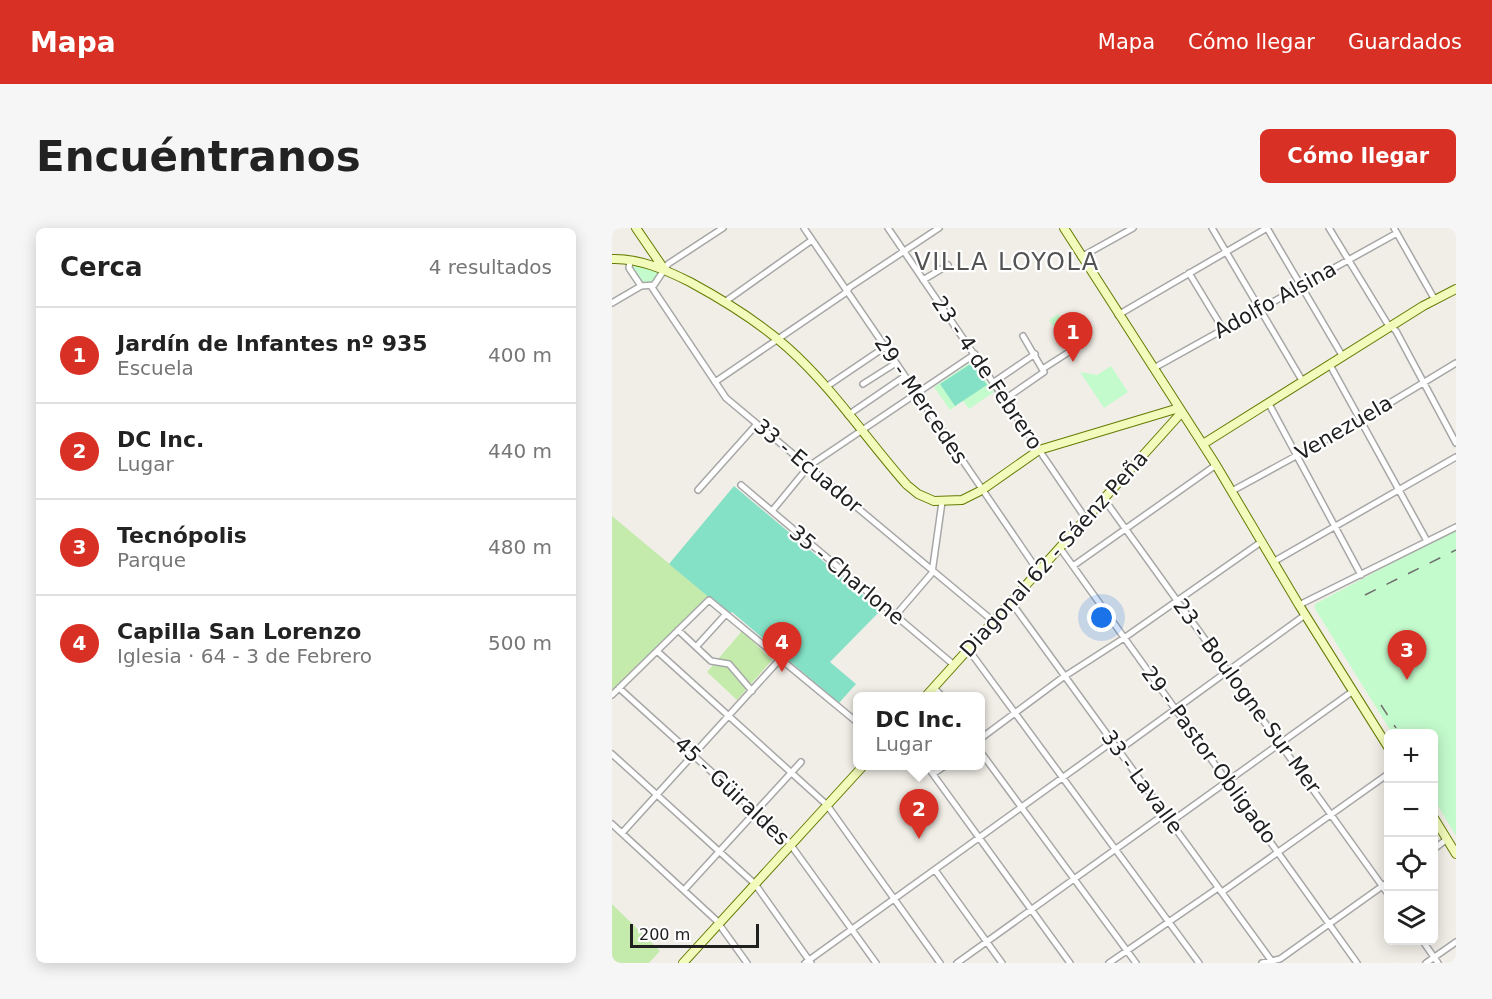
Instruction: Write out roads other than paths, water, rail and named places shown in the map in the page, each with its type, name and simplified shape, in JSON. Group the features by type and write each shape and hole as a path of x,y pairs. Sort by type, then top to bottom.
{"street":[{"path":"636,228 664,269"},
{"path":"612,303 641,286 651,286 658,282 664,269 721,228"},
{"name":"29 - Mercedes","path":"804,228 1038,571"},
{"name":"23 - 4 de Febrero","path":"888,228 1086,519"},
{"path":"715,382 939,228"},
{"path":"1064,228 1203,444 1305,615 1384,739"},
{"path":"1081,257 1134,228"},
{"path":"1212,228 1303,382"},
{"path":"1118,315 1267,228 1343,357"},
{"path":"1329,228 1392,327 1456,443"},
{"path":"1396,231 1435,300"},
{"name":"Adolfo Alsina","path":"1154,368 1349,260 1396,231"},
{"path":"726,301 812,240"},
{"path":"612,259 664,269 726,301 778,340 826,387 860,431 912,489 925,498 942,502 962,500 982,490 1039,450 1180,410"},
{"path":"630,261 629,268 641,286"},
{"path":"923,280 948,265"},
{"path":"1189,273 1223,329"},
{"name":"33 - Ecuador","path":"651,286 726,398 993,621"},
{"path":"1203,444 1456,289"},
{"path":"1023,336 1044,368"},
{"path":"826,387 885,347"},
{"path":"1005,399 1041,374 1044,368 1069,352"},
{"path":"772,511 810,466 975,354"},
{"path":"994,382 1035,354"},
{"path":"863,384 896,363"},
{"name":"Venezuela","path":"1232,491 1360,421 1456,363"},
{"path":"1330,365 1427,541"},
{"path":"848,416 905,376"},
{"path":"1269,404 1361,575"},
{"name":"Diagonal 62 - Sáenz Peña","path":"930,692 1104,499 1180,410"},
{"path":"699,490 757,424"},
{"path":"1273,562 1456,457"},
{"path":"1073,566 1216,465"},
{"name":"35 - Charlone","path":"741,485 954,665"},
{"name":"23 - Boulogne Sur Mer","path":"1104,499 1332,814 1384,881"},
{"path":"895,616 933,571 942,502"},
{"path":"1299,605 1456,526"},
{"path":"985,737 1066,677 1261,542"},
{"name":"29 - Pastor Obligado","path":"1060,548 1357,963"},
{"path":"612,695 709,600 853,719"},
{"name":"33 - Lavalle","path":"1011,602 1172,821 1272,962"},
{"path":"696,647 726,614"},
{"path":"1119,750 1230,672 1305,615"},
{"path":"678,630 711,661 729,664 752,691"},
{"path":"968,649 1199,963"},
{"path":"657,651 827,805 940,963"},
{"path":"622,833 781,658"},
{"name":"45 - Güiraldes","path":"619,688 791,844 876,963"},
{"path":"934,688 938,692"},
{"path":"1172,821 1353,691"},
{"path":"612,754 754,884 808,962 1112,742"},
{"path":"985,757 1136,963"},
{"path":"684,890 801,762"},
{"path":"683,963 858,770"},
{"path":"930,770 1070,963"},
{"path":"933,774 938,770"},
{"path":"1109,963 1168,922 1278,852 1384,778"},
{"path":"957,963 1166,813"},
{"path":"612,824 719,923 747,963"},
{"path":"1438,824 1456,854"},
{"path":"1438,846 1447,839"},
{"path":"935,870 1002,963"},
{"path":"1262,963 1280,959 1384,885"},
{"path":"1426,963 1436,960 1456,942"},
{"path":"1426,945 1436,960"}],"railway":[{"path":"1365,595 1456,550"},
{"path":"1381,705 1396,728"}],"place":[{"name":"Jardín de Infantes nº 935","path":"1073,362"},
{"name":"Capilla San Lorenzo","path":"782,672"},
{"name":"Tecnópolis","path":"1407,680"},
{"name":"DC Inc.","path":"919,839"}],"district":[{"name":"VILLA LOYOLA","path":"1007,262"}]}
